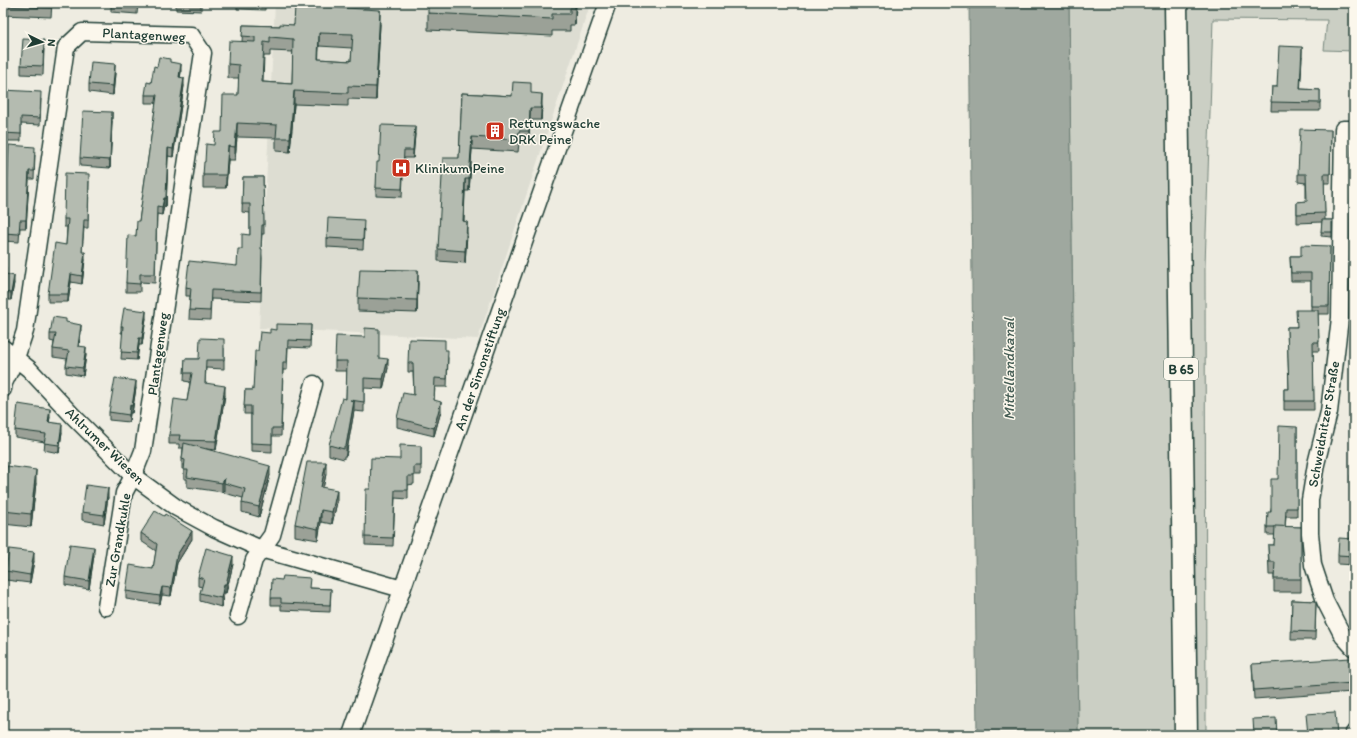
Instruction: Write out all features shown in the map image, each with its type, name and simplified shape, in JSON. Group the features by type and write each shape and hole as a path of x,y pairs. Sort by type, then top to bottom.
{"main road":[{"name":"B 65","path":"1176,3 1186,735"}],"street":[{"name":"An der Simonstiftung","path":"351,735 608,3"},
{"name":"Plantagenweg","path":"9,353 25,331 66,47 82,32 191,35 203,54 143,451 133,476"},
{"name":"Schweidnitzer Straße","path":"1354,129 1343,129 1340,318 1329,412 1316,464 1310,500 1310,534 1313,565 1325,601 1343,636 1354,648"},
{"name":"Ahlrumer Wiesen","path":"9,353 29,369 73,416 133,476 177,508 214,528 261,549 402,589"},
{"path":"3,389 9,353"},
{"path":"238,616 254,560 272,535 314,384"},
{"name":"Zur Grandkuhle","path":"106,606 124,493 133,476"}],"shaded area":[{"name":"Klinikum Peine","path":"275,3 590,3 478,339 259,328"},
{"path":"1069,3 1354,4 1354,51 1324,50 1327,20 1213,19 1205,266 1206,735 1078,735"}],"water":[{"name":"Mittellandkanal","path":"969,3 1069,3 1078,735 977,735"}],"building":[{"path":"3,3 51,3 51,8 3,6"},
{"path":"111,3 137,3 137,5"},
{"path":"428,3 575,3 575,8 570,8 570,14 552,14 552,19 428,13"},
{"path":"295,5 380,10 376,87 348,86 348,93 294,91 290,138 276,138 277,125 237,123 235,147 228,146 226,175 203,175 206,144 214,145 215,132 222,132 223,95 238,95 239,65 228,64 229,41 255,42 255,37 242,36 243,25 294,25","holes":["319,33 353,34 351,61 318,59","270,37 293,39 292,84 262,82 264,42 270,43"]},
{"path":"23,39 44,40 43,66 21,65"},
{"path":"1279,46 1302,47 1300,89 1320,90 1320,103 1271,102 1272,87 1277,87"},
{"path":"159,57 170,59 170,62 181,64 179,77 184,78 173,149 168,148 166,198 164,198 162,207 157,206 155,274 140,274 140,284 126,283 128,235 136,236 137,221 139,221 157,95 145,95 147,82 151,83 154,66 157,67"},
{"path":"91,62 115,64 113,86 89,84"},
{"path":"1352,78 1354,78 1354,101 1350,100"},
{"path":"513,82 531,83 531,93 542,94 541,108 530,108 529,131 519,131 518,140 472,137 469,179 465,179 463,221 467,222 465,251 438,249 443,158 459,158 462,93 512,96"},
{"path":"3,90 41,92 40,118 21,117 21,134 3,133"},
{"path":"83,111 112,112 110,160 80,158"},
{"path":"381,125 415,126 413,150 404,150 402,189 376,188"},
{"path":"1300,129 1331,130 1330,174 1324,174 1325,213 1297,214 1297,202 1307,201 1306,174 1298,174"},
{"path":"9,145 35,147 34,171 29,171 26,220 20,220 19,234 3,233 3,191 7,191"},
{"path":"65,173 89,174 88,220 84,220 82,252 85,252 82,276 71,274 68,294 48,294 55,243 66,245 68,219 64,219"},
{"path":"243,177 263,177 264,225 262,225 261,292 211,290 210,311 189,310 191,288 186,287 189,261 237,266 238,249 242,249 242,234 250,235 250,204 242,204"},
{"path":"328,218 364,220 363,240 327,238"},
{"path":"1322,220 1332,220 1332,232 1321,232"},
{"path":"1301,245 1330,246 1329,306 1311,306 1311,273 1291,273 1290,256 1301,256"},
{"path":"3,268 6,268 6,274 14,276 11,293 3,292"},
{"path":"360,269 418,270 417,300 358,298"},
{"path":"124,308 146,311 142,338 139,338 137,353 121,352 123,326 121,326"},
{"path":"1296,310 1318,310 1319,342 1313,342 1314,401 1284,401 1284,389 1289,389 1287,327 1297,327"},
{"path":"53,317 66,319 66,322 81,325 78,346 86,347 83,368 66,366 69,351 53,349 56,334 50,334"},
{"path":"276,324 311,325 310,341 288,340 287,362 283,362 281,428 272,428 272,444 251,443 251,406 244,406 245,390 253,390 255,351 258,351 260,332 270,333 270,329 276,330"},
{"path":"365,328 379,329 379,358 388,359 383,379 364,378 364,402 350,400 354,401 346,446 344,446 344,449 329,445 342,398 346,399 347,361 335,361 336,336 365,337"},
{"path":"200,338 224,339 224,360 206,360 205,383 225,386 216,441 179,440 180,435 169,435 174,399 187,401 192,373 184,373 185,359 199,359"},
{"path":"409,339 445,340 445,350 448,350 447,379 435,378 434,400 441,402 434,428 397,418 403,393 414,395 413,363 408,363"},
{"path":"115,378 136,381 129,415 109,412"},
{"path":"18,404 50,409 48,422 62,424 59,445 44,443 46,434 15,430"},
{"path":"1279,426 1297,427 1297,508 1286,508 1285,527 1267,527 1268,512 1271,512 1271,479 1278,479"},
{"path":"184,443 270,466 259,507 242,503 245,489 224,483 225,478 222,483 187,477 188,470 184,470 185,460 182,459"},
{"path":"400,445 421,446 421,466 414,466 414,476 408,476 408,490 395,490 393,538 365,537 366,489 370,489 371,458 400,459"},
{"path":"307,462 326,462 321,487 337,490 332,512 321,510 318,529 295,524"},
{"path":"7,466 36,470 31,514 3,511"},
{"path":"1351,475 1354,475 1354,532 1350,532"},
{"path":"86,485 108,488 104,515 82,512"},
{"path":"155,511 164,516 165,514 192,531 177,555 171,588 162,587 160,596 126,591 130,565 153,569 157,544 141,533"},
{"path":"1275,526 1301,527 1301,579 1274,579 1275,562 1269,562 1268,545 1274,545"},
{"path":"1339,538 1354,539 1354,556 1338,555"},
{"path":"70,544 94,547 89,581 65,577"},
{"path":"206,548 233,556 221,598 200,593 204,579 198,577"},
{"path":"9,549 34,552 30,575 6,571"},
{"path":"283,576 310,578 309,588 331,589 330,605 281,603 281,598 271,598 272,579 282,580"},
{"path":"1292,600 1316,601 1315,632 1291,631"},
{"path":"1351,658 1353,683 1254,690 1252,664"},
{"path":"1335,712 1337,735 1308,735 1306,714"},
{"path":"1276,718 1277,735 1254,735 1253,719"}],"place":[{"name":"Rettungswache DRK Peine","path":"495,131"},
{"name":"Klinikum Peine","path":"401,168"}]}
